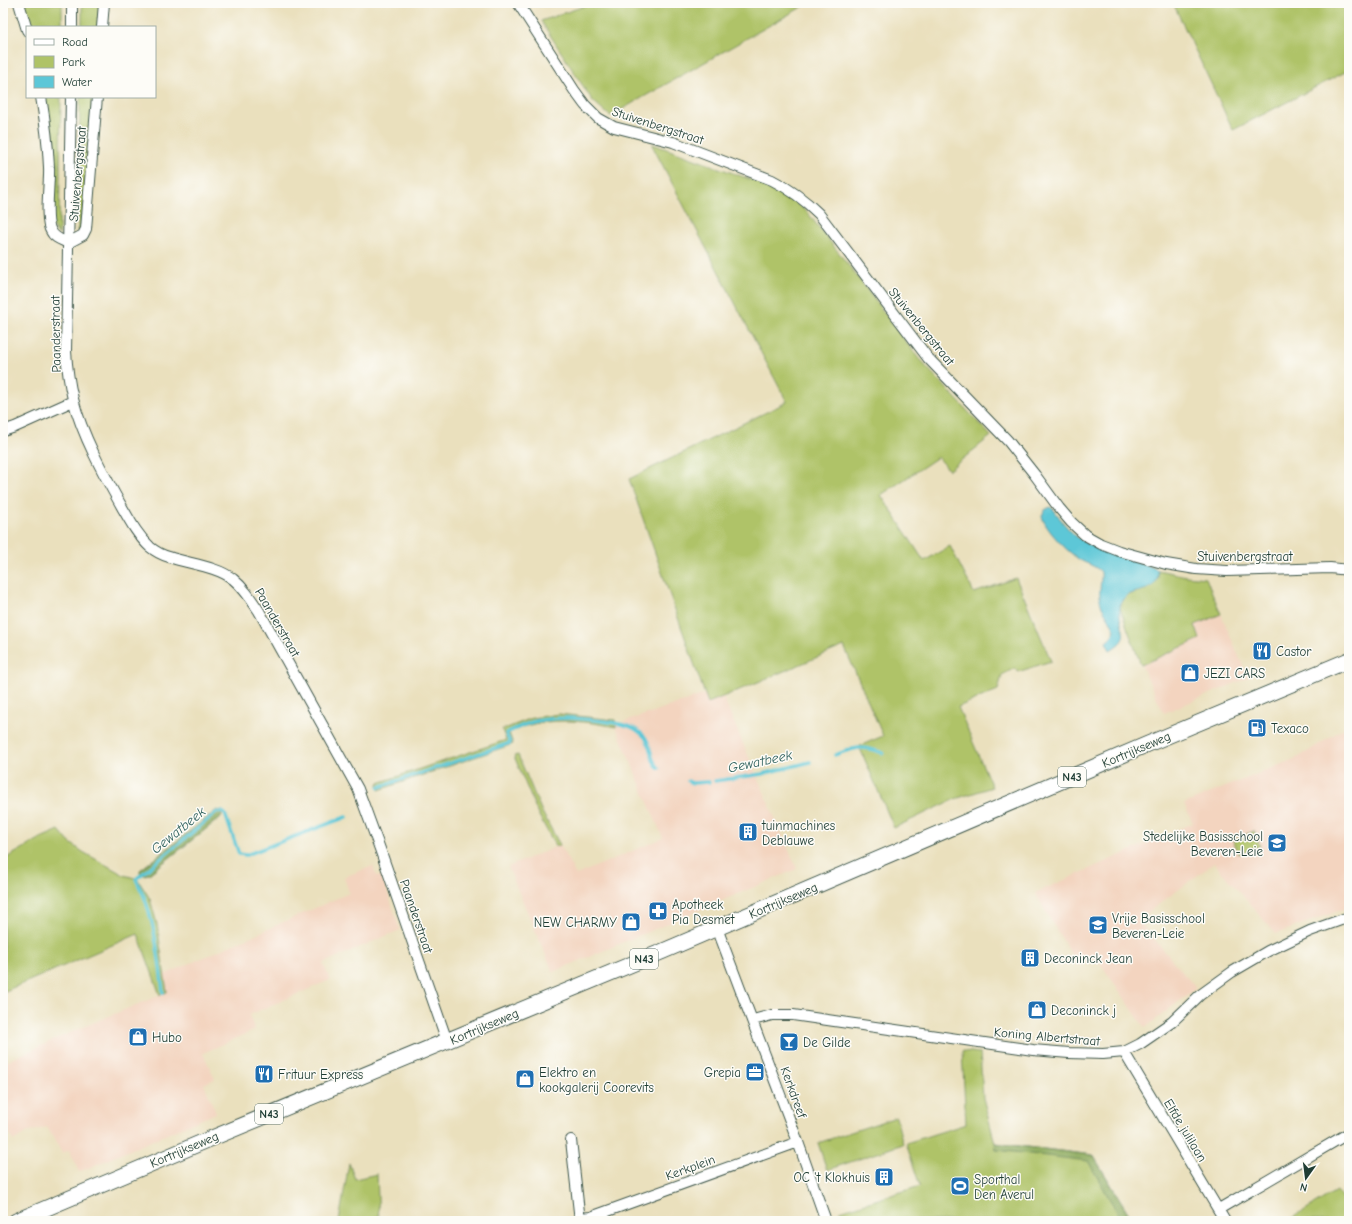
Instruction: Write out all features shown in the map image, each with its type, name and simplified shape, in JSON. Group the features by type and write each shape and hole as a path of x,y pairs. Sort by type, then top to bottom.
{"main road":[{"name":"Kortrijkseweg","path":"16,1221 197,1144 717,928 1140,747 1349,660"}],"street":[{"path":"19,3 26,27"},
{"path":"72,3 72,26"},
{"path":"102,26 104,3"},
{"name":"Stuivenbergstraat","path":"518,3 574,90 591,112 605,123 623,130 673,142 772,180 786,187 810,205 819,214 928,358 1008,441 1063,512 1085,535 1101,544 1119,551 1166,564 1196,569 1227,571 1330,568 1349,570"},
{"path":"41,98 48,148 48,222 51,232 54,235 61,240 68,242"},
{"name":"Paanderstraat","path":"71,98 66,351 68,378 73,401 85,434 108,483 131,522 150,546 162,555 214,570 232,578 247,593 259,611 358,790 447,1041"},
{"name":"Stuivenbergstraat","path":"68,242 83,235 86,229 97,98"},
{"path":"3,431 73,401"},
{"name":"Koning Albertstraat","path":"753,1020 772,1015 793,1015 1033,1050 1103,1054 1124,1052 1140,1044 1172,1022 1200,995 1232,972 1268,951 1310,931 1349,917"},
{"name":"Kerkdreef","path":"717,928 753,1020 826,1221"},
{"name":"Elfde julilaan","path":"1124,1052 1225,1221"},
{"path":"1218,1209 1347,1137"},
{"path":"571,1140 580,1219"},
{"name":"Kerkplein","path":"580,1219 592,1219 798,1142"}],"shaded area":[{"path":"1221,614 1248,678 1164,713 1141,665 1200,639 1195,625"},
{"path":"705,694 708,703 723,697 797,869 553,972 508,867 560,845 576,875 663,838 615,725"},
{"path":"1349,725 1349,907 1276,934 1214,863 1138,920 1196,988 1145,1028 1094,954 1078,966 1035,893 1193,823 1184,804 1299,757"},
{"path":"373,866 377,877 382,875 400,930 323,963 330,980 249,1015 255,1030 203,1053 215,1079 204,1084 216,1113 79,1172 69,1150 62,1153 47,1127 26,1133 13,1141 3,1118 3,1059 5,1062 76,1030 167,992 164,975 349,893 344,877"}],"green space":[{"path":"22,3 62,3 62,26 29,26"},
{"path":"82,3 102,3 100,26 82,26"},
{"path":"593,3 809,3 610,116 592,100 541,21"},
{"path":"1173,3 1349,3 1349,70 1233,130"},
{"path":"45,98 61,98 59,235 51,224"},
{"path":"80,98 94,98 82,231 78,231"},
{"path":"653,144 774,188 787,195 807,212 919,359 991,436 949,470 938,457 881,495 924,561 950,546 974,593 1016,578 1051,661 1018,672 1015,668 1002,675 998,690 958,707 992,787 955,799 894,828 859,746 883,736 844,646 708,703 629,479 787,402 652,145"},
{"path":"1158,570 1186,576 1206,578 1221,614 1195,625 1200,639 1141,665 1120,608 1123,599 1126,596 1149,587 1158,578"},
{"path":"559,714 615,720 616,727 576,721 534,724 509,733 513,744 379,790 378,783 506,740 502,730 532,718"},
{"path":"518,755 542,812 560,845 556,847 538,814 514,756"},
{"path":"217,810 222,811 220,818 149,874 144,875 140,873 140,870"},
{"path":"59,830 69,842 83,852 124,875 138,880 150,899 157,924 167,992 160,995 138,934 3,992 3,860 41,838"},
{"path":"1254,831 1260,846 1239,854 1233,840"},
{"path":"962,1051 980,1053 983,1098 995,1143 1093,1155 1133,1221 844,1221 840,1211 920,1186 906,1143 966,1124"},
{"path":"896,1117 903,1144 827,1170 818,1143"},
{"path":"995,1143 1093,1155 1133,1221 1122,1221 1088,1161 996,1150"},
{"path":"349,1163 355,1179 377,1174 379,1221 339,1221"},
{"path":"1336,1191 1349,1205 1349,1221 1287,1221"}],"water":[{"path":"1050,507 1071,532 1087,544 1158,570 1157,578 1154,584 1145,590 1127,595 1123,599 1120,605 1123,632 1122,640 1110,650 1106,642 1112,636 1114,629 1101,603 1101,572 1097,568 1075,557 1063,546 1047,527 1042,515 1045,510"}],"waterway":[{"name":"Gewatbeek","path":"379,787 510,743 506,733 532,722 555,718 595,720 616,723 633,728 645,737 652,757 659,768"},
{"name":"Gewatbeek","path":"835,755 859,748 883,753"},
{"name":"Gewatbeek","path":"715,781 762,774 810,762"},
{"name":"Gewatbeek","path":"688,781 692,783 709,782"},
{"name":"Gewatbeek","path":"163,993 155,936 145,899 136,879 217,812 222,812 225,814 239,854 246,855 346,817"}],"place":[{"name":"Castor","path":"1262,651"},
{"name":"JEZI CARS","path":"1190,673"},
{"name":"Texaco","path":"1257,728"},
{"name":"tuinmachines Deblauwe","path":"748,832"},
{"name":"Stedelijke Basisschool Beveren-Leie","path":"1277,843"},
{"name":"Apotheek Pia Desmet","path":"658,911"},
{"name":"NEW CHARMY","path":"631,922"},
{"name":"Vrije Basisschool Beveren-Leie","path":"1098,925"},
{"name":"Deconinck Jean","path":"1030,958"},
{"name":"Deconinck j","path":"1037,1010"},
{"name":"Hubo","path":"138,1037"},
{"name":"De Gilde","path":"789,1042"},
{"name":"Grepia","path":"755,1072"},
{"name":"Frituur Express","path":"264,1074"},
{"name":"Elektro en kookgalerij Coorevits","path":"525,1079"},
{"name":"OC 't Klokhuis","path":"884,1177"},
{"name":"Sporthal Den Averul","path":"960,1186"}]}
